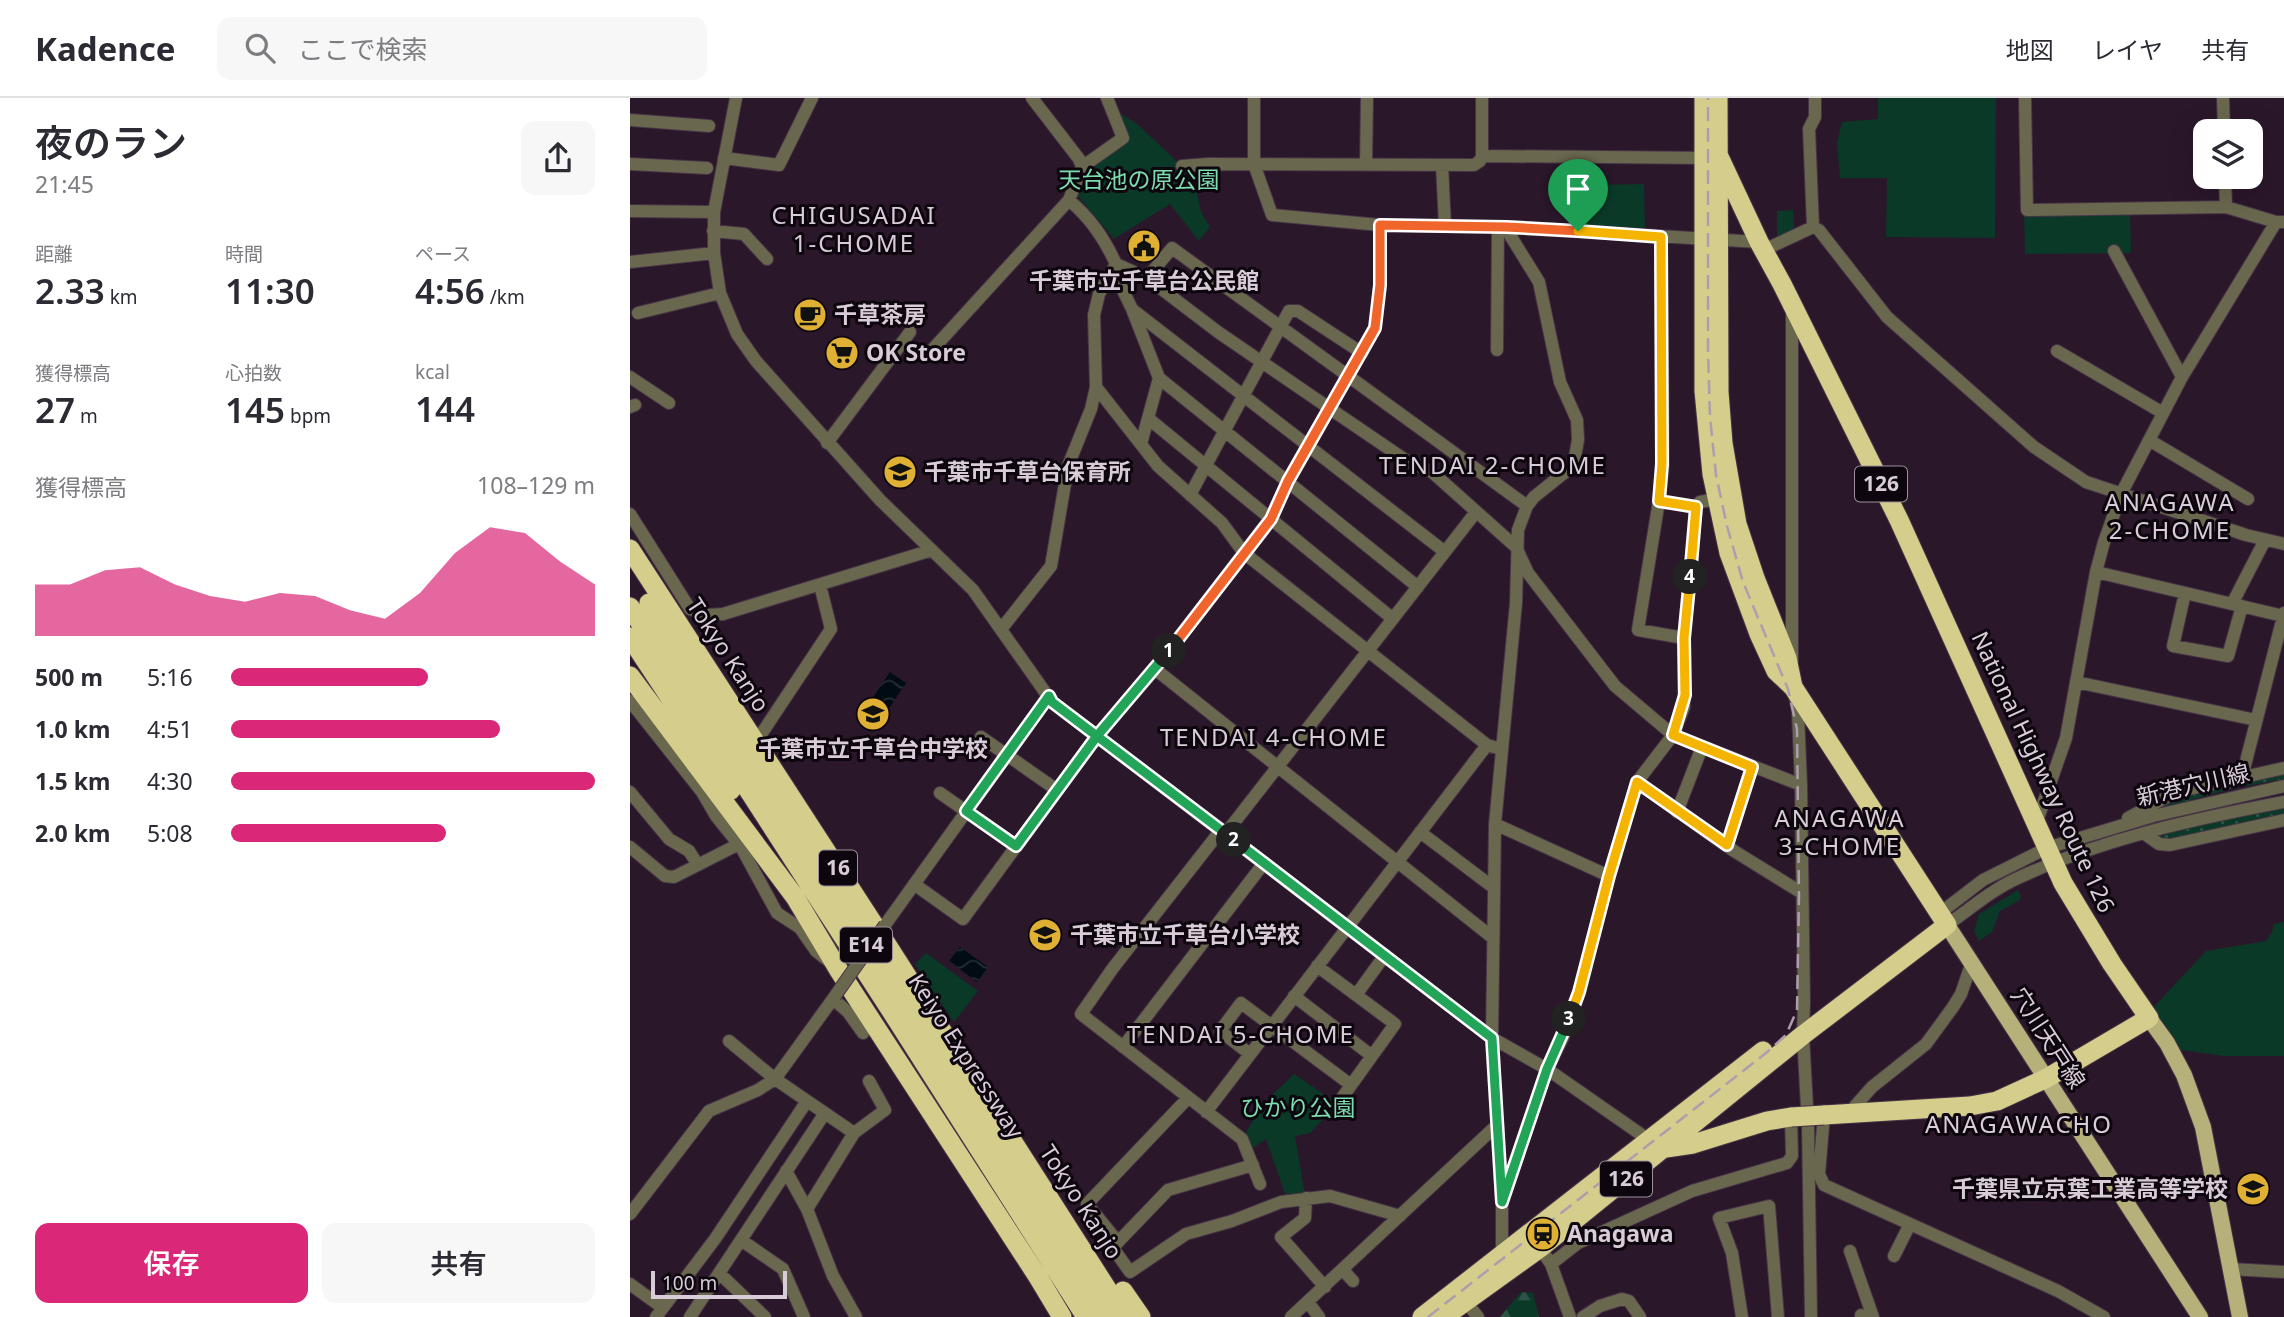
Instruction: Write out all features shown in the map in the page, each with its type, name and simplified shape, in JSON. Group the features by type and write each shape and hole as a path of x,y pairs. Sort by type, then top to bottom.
{"highway":[{"name":"National Highway Route 126","path":"1704,98 1704,125 1711,157 1762,246 1899,520 2074,905 2149,1018"},
{"name":"National Highway Route 126","path":"1718,98 1711,157 1705,416 1712,474 1730,553 1759,635 1776,671 1793,687 1943,919"},
{"name":"National Highway Route 126","path":"1711,239 1719,392 1727,473 1745,550 1787,658 1793,687"},
{"name":"Tokyo Kanjo","path":"630,549 882,936 1125,1317"},
{"name":"Keiyo Expressway","path":"630,572 775,804 1104,1317"},
{"name":"Keiyo Expressway","path":"630,607 1086,1317"},
{"path":"630,637 812,917 816,932"},
{"name":"16","path":"630,676 770,862 1062,1317"},
{"name":"126","path":"1422,1317 1502,1254 1657,1144 1943,919"},
{"name":"126","path":"1444,1317 1472,1310 1546,1256 1657,1144 1693,1144 1768,1121 1791,1117 1970,1106 1997,1101 2048,1079 2149,1018"},
{"path":"1043,1189 1057,1197 1141,1317"},
{"path":"1008,1231 1045,1317"}],"main road":[{"name":"穴川天戸線","path":"1943,919 2200,1317"},
{"path":"2149,1018 2167,1043 2184,1075 2203,1127 2240,1317"}],"street":[{"path":"736,98 714,212 713,231 720,293 737,334 756,361 827,443 880,500 973,590 1052,702 1492,1038 1547,1069 1657,1144"},
{"path":"724,158 779,165 812,98"},
{"path":"1032,98 1079,159 1082,167"},
{"path":"932,350 1069,200 1082,167 1123,138 1107,98"},
{"path":"1254,98 1254,163 1272,215 1380,225 1502,227 1711,239 1762,246 1813,227 1819,230 1886,317 2034,447 2086,482 2284,544"},
{"path":"1366,164 1367,98"},
{"path":"1182,166 1254,163 1474,165 1482,156 1482,98"},
{"path":"1813,227 1809,129 1815,117 1815,98"},
{"path":"2025,98 2026,210 2226,207 2280,222 2182,377 2121,494 2096,572 2066,738 2036,825"},
{"path":"2223,98 2224,119"},
{"path":"630,120 709,126"},
{"path":"1482,156 1711,157"},
{"path":"1578,231 1581,158"},
{"path":"630,164 707,169"},
{"path":"1442,165 1445,226"},
{"path":"2225,189 2226,207"},
{"path":"1069,200 1087,216 1102,235 1116,264 1118,280 1159,378 1418,587"},
{"path":"630,211 714,212"},
{"path":"914,884 963,919 1097,736 1154,669 1271,519 1288,481 1375,328 1380,285 1380,225"},
{"path":"1497,350 1502,227"},
{"path":"1502,227 1539,282 1559,383 1577,420 1578,430 1576,453 1569,469 1534,497 1527,506 1518,530 1516,547 1516,603 1500,749 1495,824 1492,1038 1502,1202 1502,1254"},
{"path":"713,231 744,234 767,259"},
{"path":"1661,237 1662,464 1659,501 1638,630 1684,638"},
{"path":"1147,278 1172,248 1527,506"},
{"path":"2114,251 2182,377"},
{"path":"630,262 714,253"},
{"path":"1116,264 1147,278 1218,332 1329,408 1404,459 1432,472 1516,547 1528,573 1615,686 1673,735 1801,785"},
{"path":"1002,628 1051,566 1068,466 1091,409 1096,387 1094,315 1098,293 1116,264"},
{"path":"638,313 720,293"},
{"path":"1792,304 1793,687 1798,712 1801,785 1803,1028 1808,1125 1811,1317"},
{"path":"1132,309 1445,552"},
{"path":"1190,495 1289,310 1298,311 1362,353"},
{"path":"827,443 910,332"},
{"path":"2057,351 2163,413"},
{"path":"630,377 669,403"},
{"path":"1141,444 1159,378"},
{"path":"1096,387 1158,466 1222,523 1244,554 1487,745 1500,749"},
{"path":"1149,419 1393,619"},
{"path":"2149,440 2248,499"},
{"path":"1502,1202 1547,1069 1563,1037 1579,992 1637,782 1673,735 1685,695 1684,638 1696,507 1700,502 1717,499"},
{"path":"1659,501 1696,507"},
{"path":"1260,1184 1242,1139 1081,1014 1113,968 1278,767 1476,512"},
{"path":"630,514 690,608 709,615 723,614 932,550"},
{"path":"2185,593 2173,646 2228,656 2237,605 2265,540"},
{"path":"2096,572 2284,614 2242,777"},
{"path":"762,733 831,629 820,585"},
{"path":"1154,669 1493,938"},
{"path":"2076,682 2256,720"},
{"path":"630,1214 709,1111 758,1090 775,1079 1049,696"},
{"path":"630,701 739,844 777,914 800,928 816,951 838,969"},
{"path":"981,737 1056,790"},
{"path":"1206,1112 1487,745"},
{"path":"1677,812 1703,747"},
{"path":"1727,845 1752,767"},
{"path":"1943,919 1983,880 2050,855 2112,827 2176,792 2284,768"},
{"path":"1637,782 1779,881 1802,893"},
{"name":"新港穴川線","path":"2112,827 2284,786"},
{"path":"630,792 669,839 689,851 698,865"},
{"path":"940,793 1016,846"},
{"name":"新港穴川線","path":"2050,855 2068,855 2200,819 2284,802"},
{"path":"2145,834 2159,844 2170,845 2284,820"},
{"path":"1495,824 1609,876"},
{"path":"1420,832 1494,888"},
{"path":"630,847 665,876 674,877 739,844"},
{"path":"1123,1046 1264,863"},
{"path":"1356,995 1385,956"},
{"path":"1849,1112 1872,1087 1926,1044 1961,994 1972,962"},
{"path":"1317,966 1395,1024 1339,1102"},
{"path":"1294,996 1372,1056"},
{"path":"834,997 863,1033"},
{"path":"1250,1054 1220,1031 1241,1003 1351,1085"},
{"path":"729,1041 775,1079 854,1133"},
{"path":"807,1209 854,1133 885,1110 869,1081"},
{"path":"1118,1242 1087,1204 1188,1098"},
{"path":"630,1284 660,1312 715,1239 807,1101"},
{"path":"690,1317 825,1113"},
{"path":"1824,1115 1819,1174 1824,1185 2058,1291 2104,1317"},
{"path":"1570,1317 1546,1256 1692,1191 1787,1163 1792,1156 1791,1117"},
{"path":"1291,1317 1496,1125"},
{"path":"1253,1165 1168,1190 1113,1248 1130,1272 1186,1234 1232,1221 1281,1202 1330,1196 1400,1216"},
{"path":"786,1171 807,1209 833,1276 856,1317"},
{"path":"1306,1198 1305,1219 1281,1237 1325,1287"},
{"path":"1742,1317 1732,1253 1719,1218 1769,1206 1778,1317"},
{"path":"1894,1256 1910,1224"},
{"path":"741,1240 783,1269 804,1317"},
{"path":"1850,1251 1865,1316"},
{"path":"2231,1269 2284,1272"},
{"path":"1343,1270 1353,1281"},
{"path":"719,1273 765,1317"},
{"path":"1583,1317 1600,1306 1622,1299 1629,1301 1640,1317"},
{"path":"1308,1302 1319,1317"}],"green space":[{"path":"1878,98 1996,98 1995,238 1886,237 1887,178 1840,178 1837,143 1842,122 1878,119"},
{"name":"天台池の原公園","path":"1120,113 1137,124 1182,166 1197,192 1201,212 1210,227 1199,241 1170,204 1114,239 1078,196 1084,174 1127,142"},
{"path":"1644,184 1645,229 1583,228 1584,185"},
{"path":"1793,210 1795,237 1777,243 1777,211"},
{"path":"2130,213 2131,253 2025,254 2024,214"},
{"path":"2284,773 2284,779 2230,789 2149,812 2177,797"},
{"path":"2284,808 2284,816 2167,841 2160,836 2213,822"},
{"path":"2018,890 2020,900 2000,911 1992,932 1979,941 1974,931 1979,914"},
{"path":"2284,922 2284,1056 2224,1056 2181,1050 2151,1010 2206,951 2266,941 2274,924"},
{"path":"926,953 978,991 954,1022 915,964"},
{"name":"ひかり公園","path":"1294,1074 1338,1104 1310,1133 1295,1136 1305,1195 1287,1199 1266,1139 1251,1149 1244,1135 1262,1107 1273,1104 1270,1097"},
{"path":"1521,1292 1533,1293 1539,1317 1500,1317"}],"water":[{"path":"890,672 906,683 886,713 870,702"},
{"path":"960,947 988,967 977,982 949,961"}],"railway":[{"path":"1428,1317 1766,1053 1786,1035 1797,1010 1797,729 1788,689 1743,582 1727,526 1716,475 1710,417 1708,98"}],"place":[{"name":"千葉市立千草台公民館","path":"1144,246"},
{"name":"千草茶房","path":"810,315"},
{"name":"OK Store","path":"842,353"},
{"name":"千葉市千草台保育所","path":"900,472"},
{"name":"千葉市立千草台中学校","path":"873,714"},
{"name":"千葉市立千草台小学校","path":"1045,935"},
{"name":"千葉県立京葉工業高等学校","path":"2253,1189"},
{"name":"Anagawa","path":"1543,1234"}],"district":[{"name":"CHIGUSADAI 1-CHOME","path":"854,230"},
{"name":"TENDAI 2-CHOME","path":"1493,466"},
{"name":"ANAGAWA 2-CHOME","path":"2170,517"},
{"name":"TENDAI 4-CHOME","path":"1274,738"},
{"name":"ANAGAWA 3-CHOME","path":"1840,833"},
{"name":"TENDAI 5-CHOME","path":"1241,1035"},
{"name":"ANAGAWACHO","path":"2019,1125"}],"route":[{"path":"1578,231 1380,225 1380,285 1375,328 1288,481 1271,519 1154,669 1097,736 1016,846 966,811 1049,696 1052,702 1097,736 1278,873 1492,1038 1502,1202 1547,1069 1563,1037 1579,992 1637,782 1727,845 1752,767 1673,735 1684,707 1684,638 1696,507 1659,501 1662,464 1661,237 1578,231"}]}
